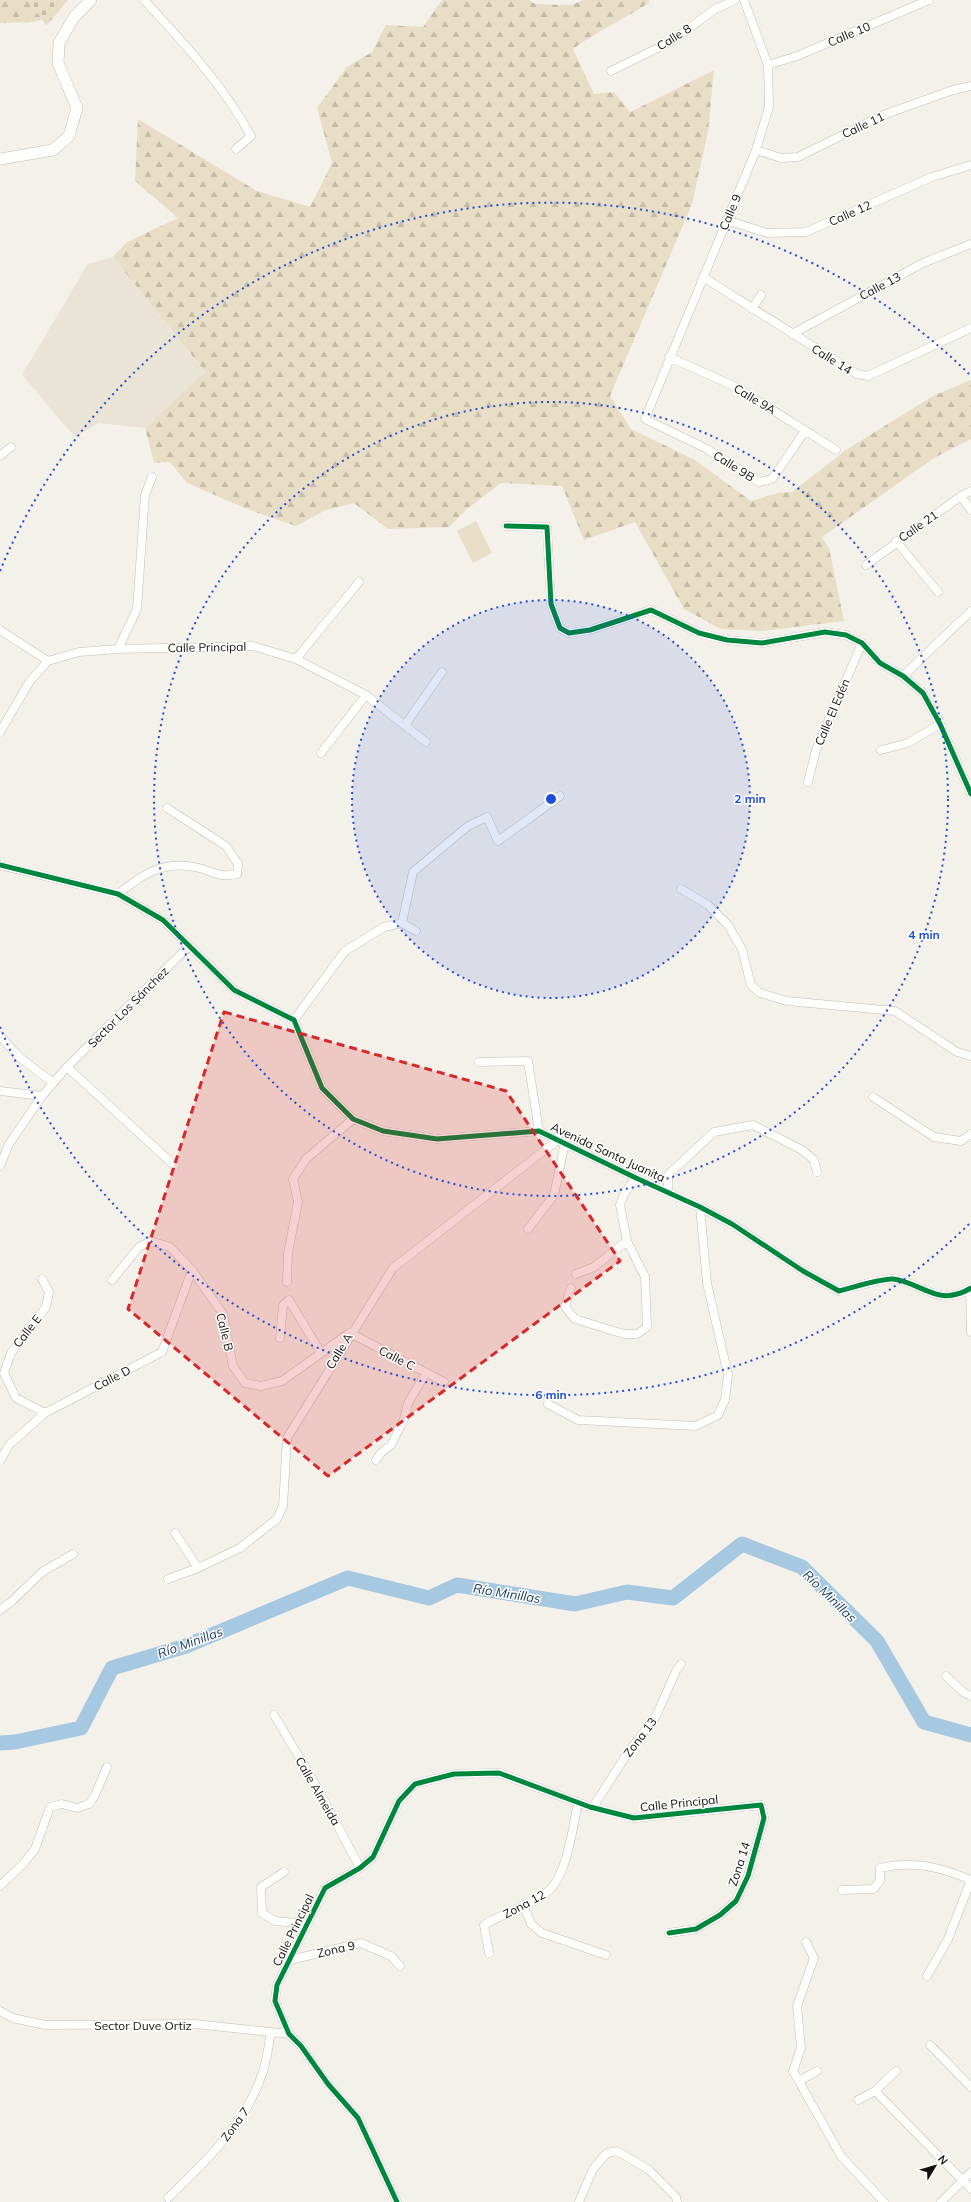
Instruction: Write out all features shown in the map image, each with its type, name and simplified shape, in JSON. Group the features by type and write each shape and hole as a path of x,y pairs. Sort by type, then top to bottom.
{"street":[{"path":"0,159 53,150 69,136 77,108 58,63 58,42 74,17 90,0"},
{"path":"144,0 199,59 239,114 250,136 236,149"},
{"name":"Calle 8","path":"612,71 672,42 715,9 735,0"},
{"name":"Calle 9","path":"644,419 756,150 769,107 768,65 744,0"},
{"name":"Calle 10","path":"768,65 798,56 929,0"},
{"name":"Calle 11","path":"756,150 781,158 798,157 883,115 953,90 971,86"},
{"name":"Calle 12","path":"726,220 767,233 806,232 932,177 971,165"},
{"name":"Calle 13","path":"792,334 923,263 971,244"},
{"name":"Calle 14","path":"702,277 857,374 868,376 971,328"},
{"path":"752,309 761,294"},
{"name":"Calle 9A","path":"669,357 736,387 836,450"},
{"name":"Calle 9B","path":"644,419 707,449 760,482 772,479 805,430"},
{"path":"0,456 11,448"},
{"path":"118,649 137,609 145,495 152,477"},
{"name":"Calle 21","path":"866,564 896,541 961,496 971,491"},
{"path":"961,496 971,510"},
{"path":"506,526 547,527 552,604 560,628 569,633 590,630 651,610 699,633 727,640 762,643 825,632 846,635 862,643 880,662 903,676 923,693 940,724 971,794"},
{"path":"896,541 938,592"},
{"path":"296,659 359,582"},
{"path":"903,676 971,611"},
{"path":"0,630 48,661 30,681 0,732"},
{"name":"Calle El Edén","path":"808,782 816,750 862,643"},
{"name":"Calle Principal","path":"48,661 79,652 118,649 253,646 296,659 366,695 426,742"},
{"path":"405,725 442,672"},
{"path":"321,753 366,695"},
{"path":"881,750 908,743 940,724"},
{"path":"402,923 413,872 468,826 487,817 498,841 560,796"},
{"path":"118,894 141,875 168,865 197,868 226,877 237,874 238,864 226,846 167,808"},
{"path":"0,866 118,894 163,920 234,990 294,1020 345,951 384,928 402,923 416,932"},
{"path":"681,889 708,905 728,925 742,949 751,985 760,993 787,1001 894,1011 957,1052 971,1056"},
{"name":"Sector Los Sánchez","path":"0,1166 9,1144 42,1096 53,1083 67,1067 188,946"},
{"name":"Avenida Santa Juanita","path":"294,1020 322,1088 353,1119 383,1131 437,1139 539,1131 636,1178 668,1191 732,1224 803,1271 838,1291 892,1279 936,1295 952,1296 970,1288"},
{"path":"0,1036 19,1057 53,1083"},
{"path":"479,1062 528,1061 539,1131"},
{"path":"67,1067 175,1166"},
{"path":"0,1092 42,1096"},
{"path":"873,1097 934,1137 961,1141 971,1134"},
{"path":"287,1282 288,1253 298,1202 293,1179 306,1160 353,1119"},
{"path":"668,1191 668,1175 714,1132 753,1125 802,1150 814,1160 817,1172"},
{"path":"528,1229 554,1195 562,1141"},
{"name":"Calle A","path":"168,1579 198,1568 240,1548 277,1519 283,1506 287,1438 351,1332 393,1268 562,1141"},
{"path":"571,1288 565,1307 575,1319 624,1334 637,1334 647,1327 645,1277 627,1241 620,1205 624,1194 636,1178"},
{"path":"548,1404 578,1420 696,1426 718,1415 725,1400 728,1375 707,1283 700,1207"},
{"name":"Calle B","path":"112,1280 139,1248 151,1241 170,1247 192,1270 223,1314 233,1366 245,1383 262,1386 282,1381 351,1332"},
{"path":"576,1274 594,1267 627,1241"},
{"name":"Calle D","path":"0,1461 9,1445 44,1413 162,1352 192,1270"},
{"name":"Calle E","path":"42,1279 49,1292 46,1307 11,1353 4,1373 16,1398 44,1413"},
{"path":"970,1288 971,1332"},
{"path":"280,1338 283,1305 289,1300 321,1353"},
{"name":"Calle C","path":"351,1332 444,1382"},
{"path":"376,1460 391,1445 404,1419 408,1403 426,1373"},
{"path":"175,1533 198,1568"},
{"path":"0,1610 12,1602 42,1572 73,1554"},
{"name":"Zona 13","path":"593,1807 627,1754 656,1716 676,1671 681,1664"},
{"path":"946,1676 963,1692 971,1696"},
{"name":"Calle Almeida","path":"274,1715 317,1787 360,1868"},
{"path":"0,1886 23,1864 35,1849 50,1807 62,1804 77,1808 88,1804 95,1795 107,1767"},
{"name":"Calle Principal","path":"397,2202 358,2118 328,2084 301,2046 289,2034 275,2001 277,1985 326,1888 360,1868 373,1857 399,1800 415,1784 454,1774 499,1773 593,1807 634,1818 761,1805"},
{"name":"Zona 12","path":"489,1953 484,1925 548,1891 559,1877 570,1843 578,1802"},
{"name":"Zona 14","path":"669,1933 696,1929 720,1915 736,1901 748,1876 764,1818 761,1805"},
{"path":"842,1890 873,1889 880,1881 880,1868 913,1863 948,1870 971,1880 948,1939 927,1976"},
{"path":"284,1872 261,1887 262,1913 275,1921 308,1924"},
{"path":"524,1905 531,1924 542,1933 606,1955"},
{"path":"806,1942 814,1958 797,2006 801,2048 793,2071 841,2156 884,2202"},
{"name":"Zona 9","path":"290,1960 361,1943 391,1956 400,1966"},
{"name":"Sector Duve Ortiz","path":"0,2011 13,2018 45,2025 195,2024 289,2034"},
{"name":"Zona 7","path":"168,2198 216,2149 248,2106 262,2077 271,2032"},
{"path":"930,2045 971,2087"},
{"path":"858,2100 875,2091 896,2071"},
{"path":"799,2081 817,2072"},
{"path":"875,2091 971,2189"},
{"path":"579,2202 593,2169 607,2152 617,2151 649,2170 676,2197 677,2202"},
{"path":"940,2202 971,2172"}],"highlighted area":[{"path":"224,1012 506,1091 620,1261 328,1476 128,1309"}],"shaded area":[{"path":"113,257 205,373 145,428 99,423 75,437 22,375 88,264"}],"green space":[{"path":"0,0 30,0 42,20 33,22 0,23"},
{"path":"30,0 68,0 46,26"},
{"path":"442,0 530,0 535,4 571,5 583,0 648,0 650,2 573,49 594,94 614,92 630,112 714,70 708,132 692,204 610,396 631,429 695,460 751,501 778,493 792,492 846,450 933,396 971,380 971,439 934,458 822,537 829,548 844,621 761,631 721,629 684,609 635,522 584,540 562,486 501,483 467,509 449,527 388,529 354,503 326,510 296,526 247,509 187,483 170,462 154,463 145,428 205,372 113,257 127,242 178,218 135,181 138,119 257,191 310,207 332,163 317,108 347,67 372,52 386,25 423,27"},
{"path":"476,521 492,553 473,563 457,531"}],"waterway":[{"name":"Río Minillas","path":"0,1743 15,1742 81,1728 112,1668 186,1646 348,1578 429,1598 457,1585 575,1604 627,1592 673,1598 742,1544 802,1567 877,1641 924,1722 971,1735"}],"cycle path":[{"path":"506,526 547,527 551,604 560,628 569,633 590,630 651,610 699,633 727,640 762,643 825,632 846,635 862,643 880,663 903,676 923,693 940,724 971,794"},
{"path":"0,865 118,894 163,920 234,990 294,1020 322,1088 353,1119 383,1131 437,1139 539,1131 700,1207 732,1224 803,1271 839,1291 888,1279 904,1281 931,1292 949,1296 959,1294 971,1288"},
{"path":"397,2202 358,2118 328,2084 301,2046 289,2034 275,2001 277,1985 325,1888 360,1868 373,1857 399,1801 415,1784 454,1774 499,1773 590,1807 634,1818 761,1805 764,1818 748,1876 736,1901 720,1915 696,1929 669,1933"}]}
